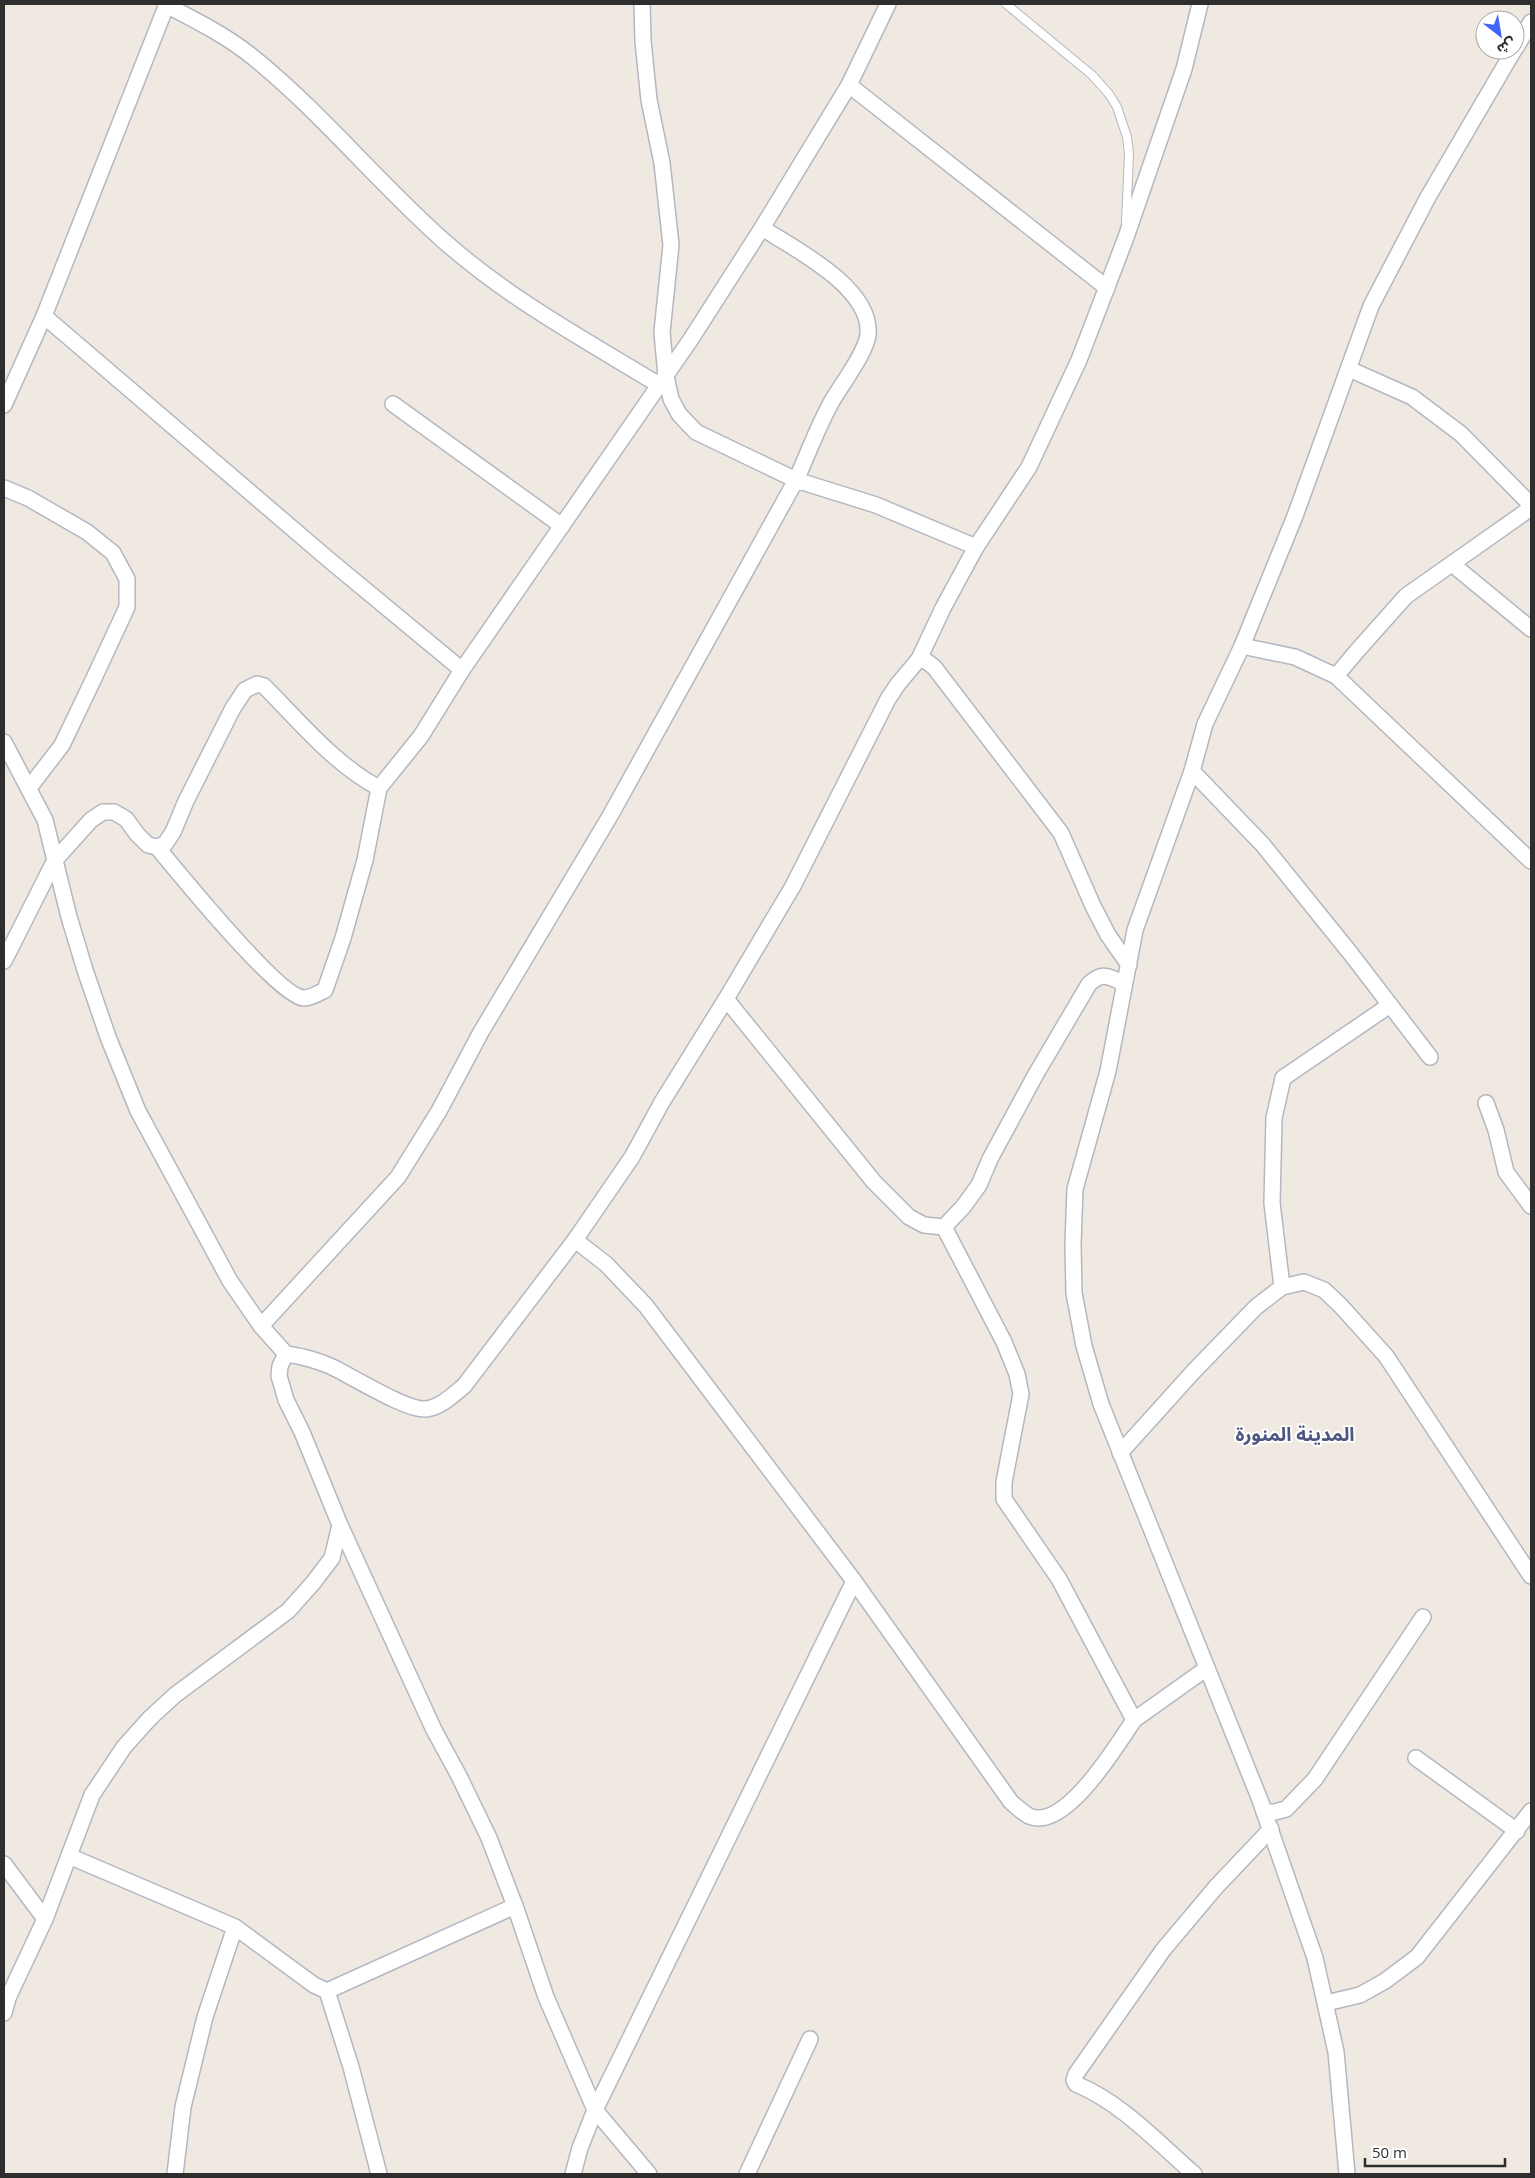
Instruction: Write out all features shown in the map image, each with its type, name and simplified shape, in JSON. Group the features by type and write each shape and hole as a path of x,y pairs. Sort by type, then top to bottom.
{"street":[{"path":"642,4 643,41 649,100 662,163 671,245 662,332 663,381 679,414 696,432 796,480 876,505 976,547"},
{"path":"157,847 268,973 294,995 304,998 325,990 343,938 365,860 379,788 421,736 462,670 663,381 762,228 849,85 888,4"},
{"path":"4,742 45,820 85,970 108,1037 138,1111 230,1281 261,1326 286,1354 306,1357 329,1366 409,1405 424,1409 437,1405 464,1386 575,1240 632,1157 662,1102 793,886 888,699 919,659 943,608 976,547 1029,468 1080,360 1125,240 1184,69 1200,4"},
{"path":"4,405 44,316 167,5 217,32 254,57 319,116 394,194 446,243 514,297 663,381"},
{"path":"1347,2174 1336,2052 1316,1958 1271,1829 1100,1404 1084,1346 1074,1293 1075,1189 1108,1071 1135,930 1192,771 1206,724 1242,646 1295,516 1371,306 1428,197 1509,60"},
{"path":"849,85 1107,288"},
{"path":"261,1326 398,1177 439,1111 481,1032 610,816 796,480 831,402 865,346 868,334 867,322 855,297 840,280 762,228"},
{"path":"44,316 462,670"},
{"path":"1336,676 1406,596 1531,507 1460,434 1412,397 1349,369"},
{"path":"394,404 562,526"},
{"path":"4,488 28,498 87,532 113,552 127,579 127,607 95,676 62,745 29,788"},
{"path":"1452,564 1531,629"},
{"path":"1242,646 1295,657 1336,676 1531,861"},
{"path":"919,659 934,667 1061,833 1092,906 1108,935 1129,965"},
{"path":"4,961 55,860 91,820 103,812 114,812 126,818 148,845 157,847 165,844 173,832 186,801 233,708 245,690 257,684 264,686 336,757 366,781 379,788"},
{"path":"1192,771 1263,845 1430,1057"},
{"path":"944,1227 963,1207 979,1185 990,1159 1036,1074 1089,984 1097,977 1104,975 1124,983"},
{"path":"726,999 874,1182 909,1217 924,1225 944,1227"},
{"path":"1282,1287 1272,1203 1274,1118 1283,1078 1390,1005"},
{"path":"1486,1103 1496,1130 1506,1172 1531,1206"},
{"path":"944,1227 1004,1342 1017,1374 1021,1394 1004,1482 1004,1499 1060,1579 1134,1720"},
{"path":"575,1240 606,1264 646,1306 854,1581 1011,1802 1030,1816 1051,1817 1071,1802 1092,1781 1134,1720 1207,1668"},
{"path":"1120,1453 1256,1307 1282,1287 1304,1282 1324,1290 1386,1356 1531,1576"},
{"path":"286,1354 280,1366 279,1376 286,1400 302,1432 340,1525 434,1730 460,1776 489,1838 515,1906 546,1997 595,2110 649,2174"},
{"path":"4,2013 8,1998 45,1919 92,1795 124,1747 150,1718 175,1695 288,1611 332,1558 340,1525"},
{"path":"573,2174 595,2110 854,1581"},
{"path":"1264,1812 1286,1809 1315,1779 1423,1617"},
{"path":"1416,1758 1517,1831"},
{"path":"1326,2003 1360,1995 1385,1981 1416,1957 1441,1928 1458,1902 1517,1831 1531,1811"},
{"path":"1194,2174 1123,2111 1092,2090 1076,2084 1074,2080 1076,2074 1163,1950 1216,1887 1271,1829"},
{"path":"69,1856 235,1927 314,1985 327,1991 379,2174"},
{"path":"4,1864 45,1919"},
{"path":"327,1991 515,1906"},
{"path":"176,2174 183,2107 205,2017 235,1927"},
{"path":"747,2174 810,2039"}],"lane":[{"path":"1006,4 1092,75 1109,94 1117,107 1127,137 1129,154 1125,240"}],"district":[{"name":"المدينة المنورة","path":"1295,1434"}]}
